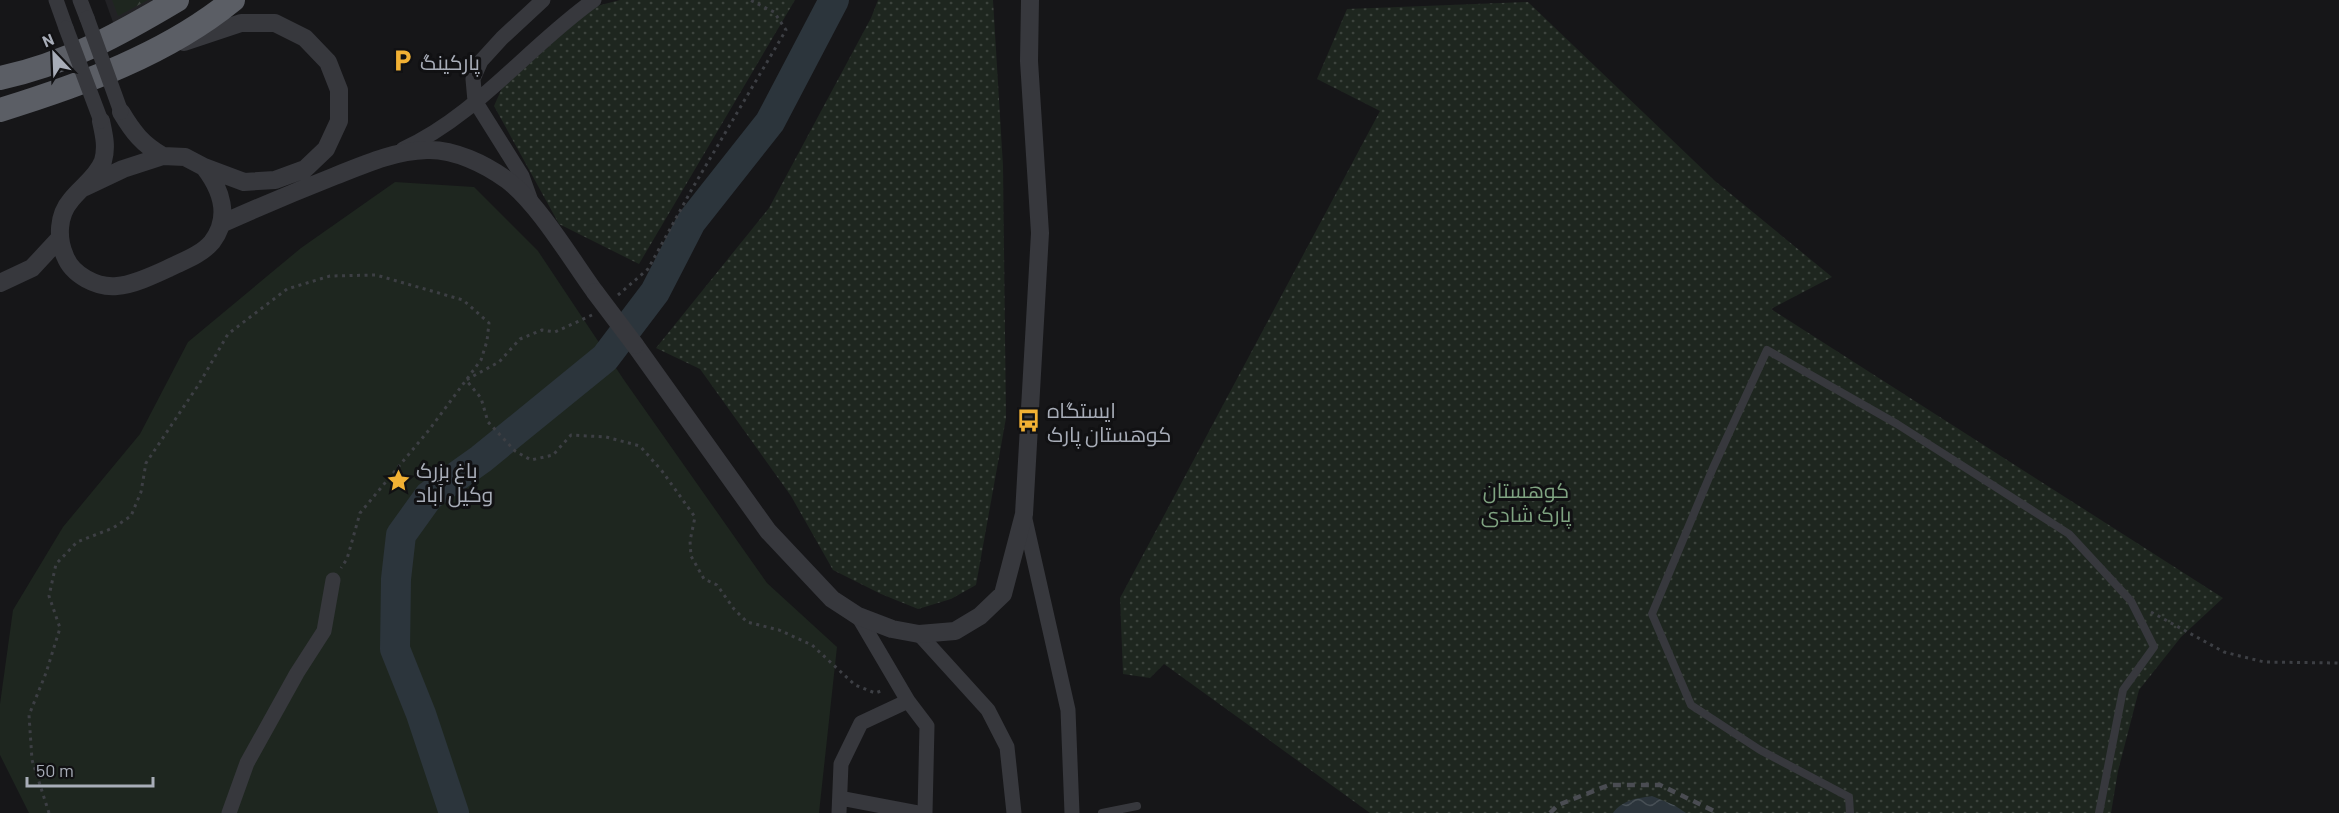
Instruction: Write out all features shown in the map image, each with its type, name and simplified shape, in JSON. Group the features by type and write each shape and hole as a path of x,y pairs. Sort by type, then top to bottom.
{"highway":[{"path":"0,78 64,59 116,37 177,0"},
{"path":"0,110 59,92 151,53 217,13 233,0"}],"street":[{"path":"56,0 101,121 106,145 102,164 86,187"},
{"path":"80,0 121,112 135,134 163,156"},
{"path":"532,205 522,177 476,101 473,79 481,61 543,0"},
{"path":"221,224 274,200 423,140 476,101 573,15 594,0"},
{"path":"395,153 429,150 457,154 483,165 508,181 532,205 768,531 832,599 858,616 892,629 919,634 955,631 980,616 1003,594 1024,514 1040,233 1029,61 1030,0"},
{"path":"151,53 241,23 275,23 305,38 328,62 339,90 339,121 326,149 305,169 275,180 244,182 185,157 163,156 123,169 86,187 70,200 61,219 59,239 66,259 79,274 97,284 117,286 157,274 195,256 212,243 221,224 223,203 217,183 204,167"},
{"path":"0,283 32,268 59,239"},
{"path":"1024,514 1068,710 1072,813"},
{"path":"229,813 248,763 297,673 324,631 333,580"},
{"path":"858,616 899,686 927,726 925,813"},
{"path":"919,634 988,710 1008,747 1014,813"},
{"path":"908,700 861,723 841,764 840,805 919,813"}],"lane":[{"path":"1850,813 1849,797 1760,750 1691,705 1652,614 1713,468 1767,350 1897,424 2069,534 2131,601 2154,647 2123,690 2099,813"},
{"path":"1102,813 1137,806"}],"path":[{"path":"616,297 648,269 692,189 786,30 774,12 750,0"},
{"path":"49,813 32,760 29,715 46,673 60,628 48,597 56,564 77,542 113,528 132,516 141,492 146,463 199,384 228,334 287,290 330,276 376,275 463,300 489,323 487,341 481,360 429,430 360,513 347,559 333,580"},
{"path":"466,380 499,362 520,339 542,330 555,332 600,311"},
{"path":"466,380 481,398 488,422 515,451 531,460 553,455 571,435 606,437 640,446 695,517 690,541 691,556 704,579 717,585 734,609 747,622 779,630 812,645 855,685 875,693 899,686"},
{"path":"2131,601 2224,652 2265,662 2339,663"}],"shaded area":[{"path":"105,0 161,0 114,25"}],"green space":[{"path":"112,0 148,0 118,16"},
{"path":"620,0 795,0 639,264 559,224 494,106 502,88 593,7"},
{"path":"878,0 993,0 1003,166 1006,418 976,585 951,599 918,609 833,570 791,496 700,369 656,348 769,208 871,18"},
{"name":"کوهستان پارک شادی","path":"1528,2 1715,181 1832,277 1771,309 2223,598 2181,637 2139,690 2118,771 2111,813 1370,813 1164,664 1150,678 1123,674 1120,598 1380,111 1317,79 1347,9"},
{"name":"باغ بزرک وکیل آباد","path":"395,182 474,187 538,251 624,380 767,583 837,647 819,813 29,813 0,755 0,704 13,610 63,527 140,434 188,342 301,248"}],"water":[{"path":"1652,796 1686,813 1613,813 1626,802"}],"waterway":[{"path":"454,813 421,714 395,649 396,579 401,535 429,496 481,459 605,358 655,292 691,222 770,122 834,0"}],"railway":[{"path":"1550,813 1558,805 1609,785 1660,785 1718,813"}],"place":[{"name":"پارکینگ","path":"402,61"},
{"name":"ایستگاه کوهستان پارک","path":"1029,421"},
{"name":"باغ بزرک وکیل آباد","path":"398,481"}]}
